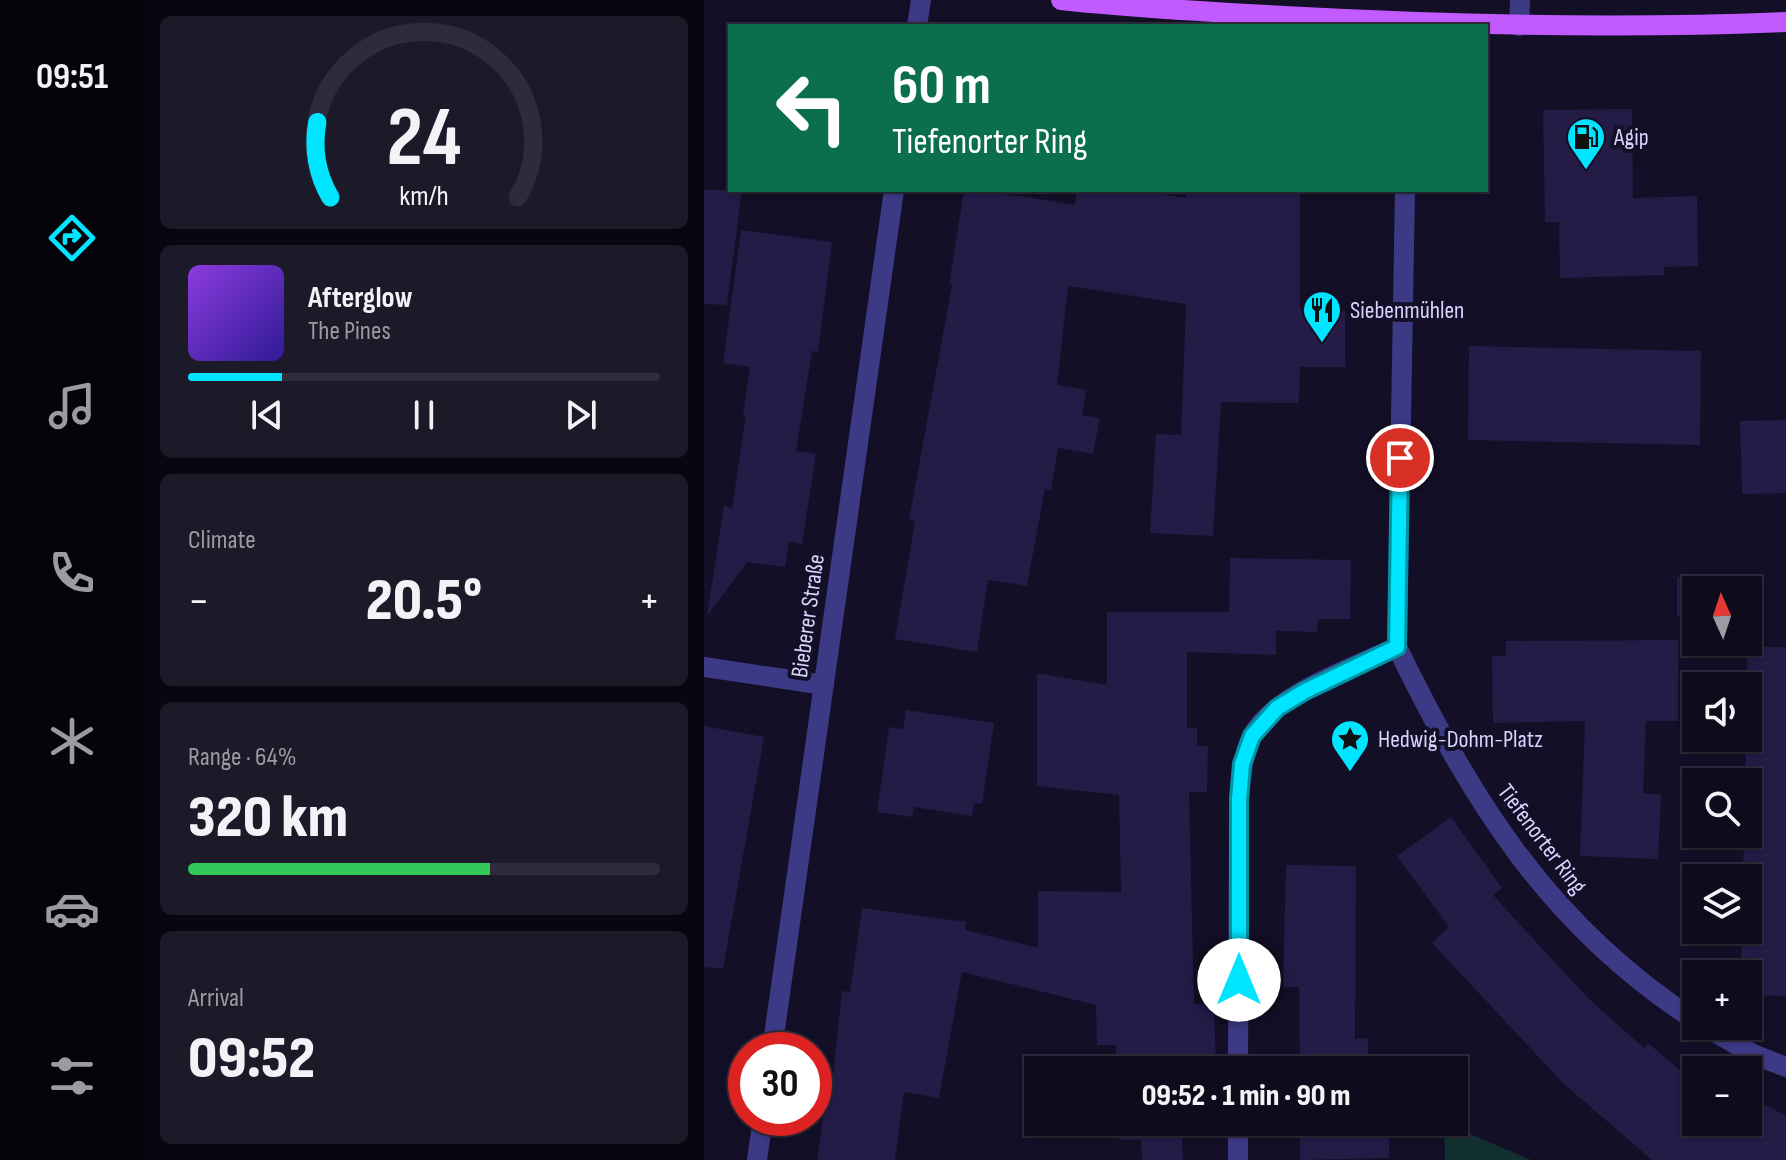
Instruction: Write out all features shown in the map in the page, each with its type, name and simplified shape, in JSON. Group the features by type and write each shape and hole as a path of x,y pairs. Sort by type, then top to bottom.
{"main road":[{"path":"1061,0 1408,24"},
{"path":"1488,25 1786,22"}],"street":[{"path":"917,24 921,0"},
{"path":"1519,26 1520,0"},
{"name":"Bieberer Straße","path":"775,1032 894,192"},
{"name":"Tiefenorter Ring","path":"1405,192 1397,647 1462,773 1527,868 1562,910 1618,964 1682,1011"},
{"path":"1238,1056 1239,799 1242,764 1252,736 1277,708 1305,691 1397,647"},
{"path":"704,667 824,685"},
{"path":"1728,1040 1786,1067"},
{"path":"757,1160 760,1136"},
{"path":"1238,1136 1238,1160"}],"green space":[{"path":"1468,1133 1531,1160 1445,1160 1444,1136 1468,1136"}],"building":[{"path":"1632,109 1633,198 1697,196 1698,266 1664,267 1664,275 1560,278 1559,222 1545,222 1543,110"},
{"path":"704,190 742,192 727,305 704,304"},
{"path":"964,192 994,192 1075,205 1077,192 1146,192 1186,198 1186,192 1300,192 1300,310 1345,311 1345,367 1300,367 1299,403 1221,402 1213,536 1150,533 1156,434 1181,435 1186,304 1068,286 1057,385 1086,390 1082,415 1100,418 1093,454 1058,448 1051,490 1045,489 1027,586 988,580 977,652 895,639 915,521 909,520 952,285 949,285"},
{"path":"741,230 832,242 818,352 812,351 796,451 816,454 802,544 789,541 785,567 747,562 707,616 724,506 732,508 746,415 743,415 750,367 723,363"},
{"path":"1469,346 1701,351 1700,445 1468,440"},
{"path":"1786,420 1786,493 1742,494 1740,421"},
{"path":"1230,558 1351,560 1350,619 1318,619 1317,632 1276,631 1276,655 1187,652 1187,728 1197,728 1197,746 1208,746 1207,792 1189,792 1194,1004 1214,1004 1216,1056 1116,1056 1116,1045 1097,1045 1096,1005 962,972 939,1098 904,1092 895,1160 817,1160 820,1136 832,1136 832,1077 842,991 850,992 862,908 966,922 965,930 1038,948 1038,891 1121,892 1119,795 1037,786 1037,673 1107,685 1107,612 1229,612"},
{"path":"1677,577 1682,577 1682,616 1677,616"},
{"path":"1678,640 1678,721 1646,721 1643,793 1661,795 1658,859 1580,856 1585,721 1493,723 1492,656 1506,656 1506,641"},
{"path":"1762,647 1786,647 1786,996 1762,995 1762,960 1741,960 1742,944 1762,944 1762,864 1743,864 1744,848 1762,848 1762,768 1745,768 1746,752 1762,752 1762,672 1747,672 1747,656 1762,656"},
{"path":"906,710 994,723 982,804 974,803 972,816 914,807 912,817 877,812 889,727 903,729"},
{"path":"704,726 764,737 723,969 704,967"},
{"path":"1451,817 1502,888 1493,895 1591,1001 1644,1048 1648,1043 1682,1072 1682,1136 1762,1136 1762,1103 1786,1116 1786,1160 1652,1160 1564,1084 1432,943 1449,927 1397,856"},
{"path":"1286,865 1356,866 1355,1039 1368,1038 1368,1055 1389,1056 1300,1056 1299,987 1283,987"},
{"path":"1119,1136 1192,1138 1182,1138 1183,1160 1142,1160 1141,1140 1119,1140"},
{"path":"1300,1136 1389,1136 1389,1158 1300,1160"}],"place":[{"name":"Agip","path":"1586,171"},
{"name":"Siebenmühlen","path":"1322,344"},
{"name":"Hedwig-Dohm-Platz","path":"1350,773"}],"route":[{"path":"1239,980 1239,799 1242,764 1252,736 1277,708 1305,691 1397,647 1400,458"}]}
